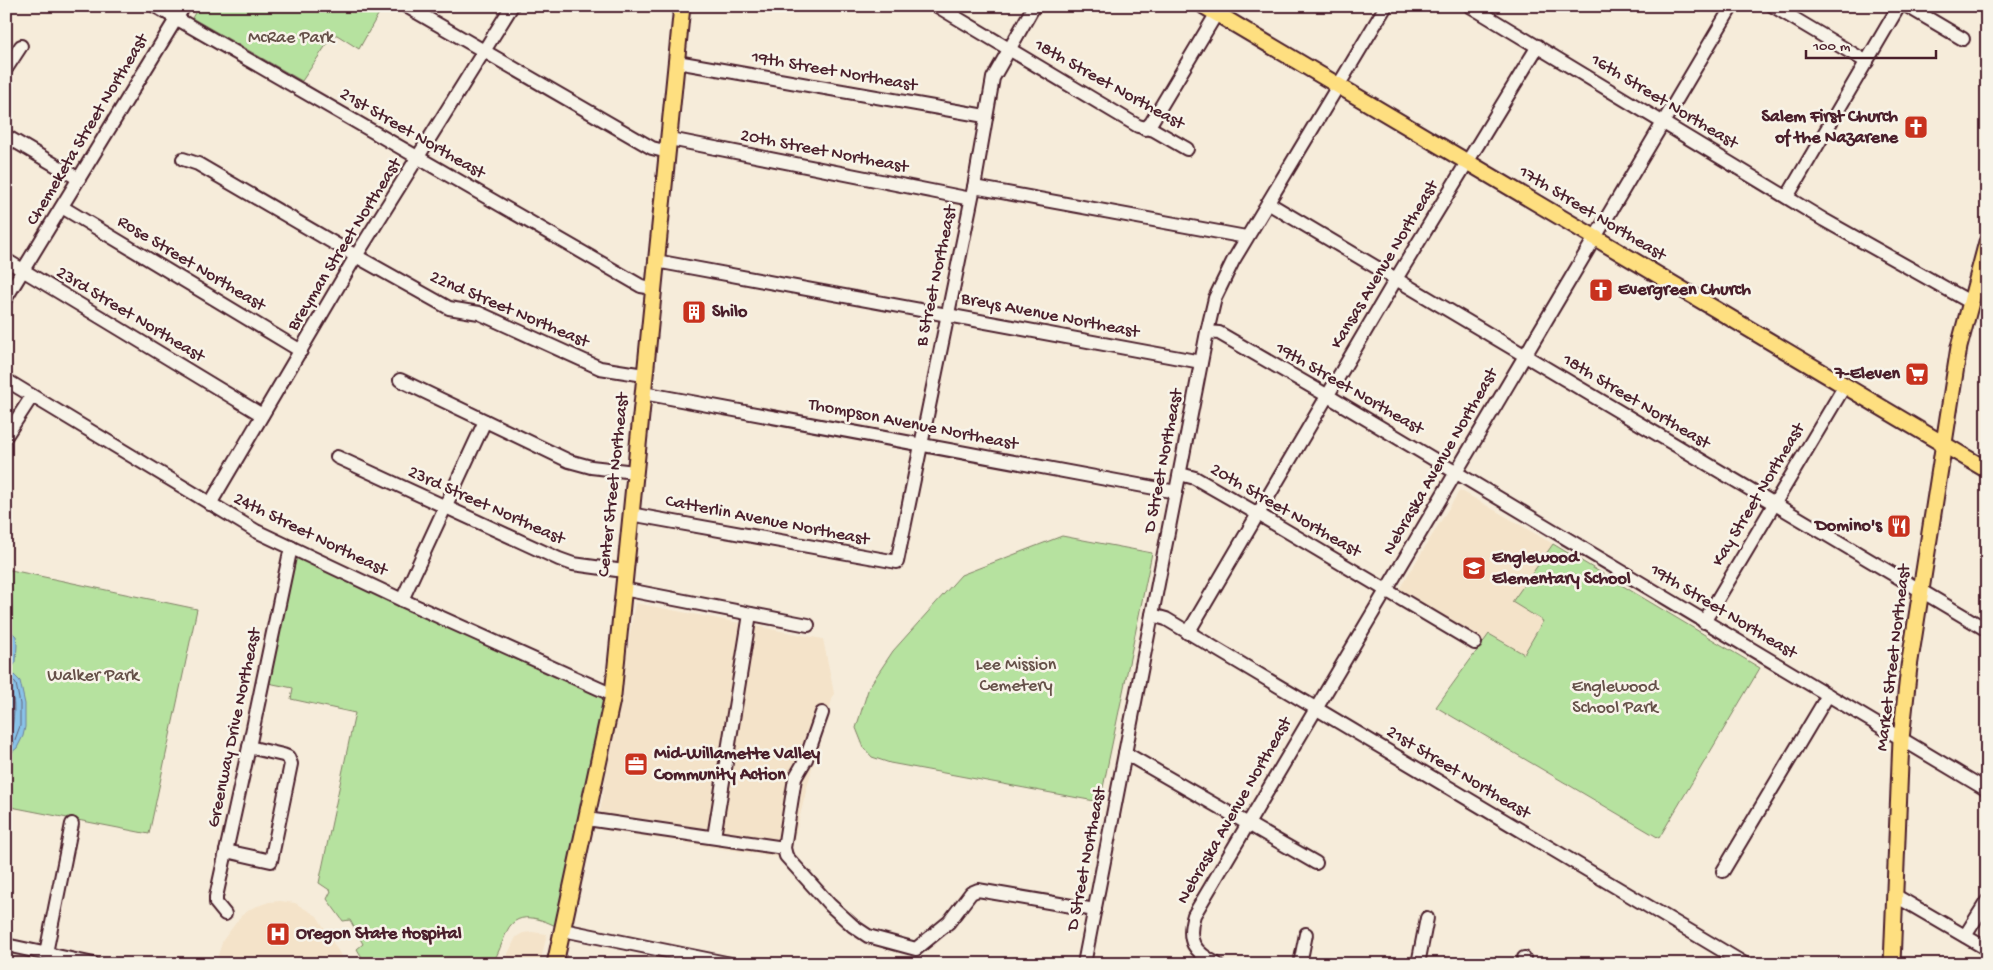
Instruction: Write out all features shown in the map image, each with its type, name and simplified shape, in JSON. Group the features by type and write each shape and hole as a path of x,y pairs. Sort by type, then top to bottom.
{"main road":[{"name":"Center Street Northeast","path":"556,964 612,694 682,6"},
{"name":"17th Street Northeast","path":"1214,9 1594,238 1987,470"},
{"name":"Market Street Northeast","path":"1892,964 1901,739 1909,667 1959,347 1987,242"}],"street":[{"name":"21st Street Northeast","path":"155,6 641,286 653,288"},
{"name":"Chemeketa Street Northeast","path":"6,298 184,6"},
{"name":"20th Street Northeast","path":"406,6 652,148 669,145 1246,237"},
{"name":"Breyman Street Northeast","path":"210,504 356,256 419,158 512,6"},
{"name":"18th Street Northeast","path":"937,6 1145,129 1154,130 1187,149"},
{"name":"B Street Northeast","path":"897,562 972,193 993,78 1034,6"},
{"name":"D Street Northeast","path":"1084,964 1215,298 1246,237 1386,6"},
{"name":"16th Street Northeast","path":"1470,6 1786,197 1970,302"},
{"name":"Nebraska Avenue Northeast","path":"1217,964 1197,952 1190,927 1194,915 1732,6"},
{"path":"1773,6 1867,62"},
{"path":"1786,197 1899,6"},
{"path":"1907,6 1963,39"},
{"path":"1145,129 1151,123 1214,9"},
{"path":"6,69 21,46"},
{"name":"Kansas Avenue Northeast","path":"1188,632 1396,279 1538,46"},
{"name":"19th Street Northeast","path":"677,62 985,116"},
{"path":"6,136 79,179"},
{"name":"22nd Street Northeast","path":"183,159 198,164 449,308 480,313 600,368 644,375"},
{"name":"18th Street Northeast","path":"1268,203 1775,506 1987,630"},
{"name":"Rose Street Northeast","path":"62,207 301,351"},
{"name":"23rd Street Northeast","path":"6,260 262,415"},
{"name":"Breys Avenue Northeast","path":"656,260 1201,362"},
{"name":"19th Street Northeast","path":"1207,332 1219,333 1456,471 1704,622 1987,790"},
{"name":"24th Street Northeast","path":"6,380 256,530 402,600 612,694"},
{"path":"400,380 582,465 635,472"},
{"name":"Kay Street Northeast","path":"1704,622 1775,506 1844,387"},
{"name":"Thompson Avenue Northeast","path":"643,393 1176,492"},
{"path":"6,436 32,396"},
{"path":"402,600 485,421"},
{"name":"23rd Street Northeast","path":"337,458 573,564 624,571"},
{"name":"20th Street Northeast","path":"1180,474 1195,478 1258,514 1475,643"},
{"name":"Catterlin Avenue Northeast","path":"630,514 897,562"},
{"name":"Greenway Drive Northeast","path":"225,914 216,904 216,897 250,747 291,547"},
{"path":"623,589 808,625"},
{"path":"714,837 750,614"},
{"name":"21st Street Northeast","path":"1152,615 1166,619 1745,964"},
{"path":"1722,872 1828,695"},
{"path":"822,714 806,759 795,778 784,848 786,856 830,905 853,926 868,936 912,949 920,948 949,922 971,893 978,890 1094,910"},
{"path":"226,852 271,861 291,764 288,757 250,747"},
{"path":"1125,753 1316,863"},
{"path":"587,820 784,848"},
{"path":"46,953 72,824"},
{"path":"1896,896 1987,950"},
{"path":"1965,936 1987,900"},
{"path":"1418,964 1427,918"},
{"path":"564,930 722,963"},
{"path":"1300,964 1306,934"},
{"path":"6,945 94,964"}],"shaded area":[{"name":"Englewood Elementary School","path":"1460,490 1553,544 1512,602 1543,621 1524,654 1489,634 1484,640 1398,591"},
{"path":"635,603 823,639 834,693 815,756 791,851 776,857 597,829"},
{"name":"Oregon State Hospital","path":"269,902 295,903 317,916 346,964 215,964 223,940 241,916 252,908"},
{"name":"Oregon State Hospital","path":"523,933 547,934 540,964 503,964 516,937"}],"green space":[{"name":"McRae Park","path":"199,6 383,6 359,49 337,35 333,35 302,81 192,18"},
{"name":"Lee Mission Cemetery","path":"1062,536 1152,553 1100,802 890,763 872,757 864,748 856,728 869,687 893,651 961,575"},
{"name":"Englewood School Park","path":"1553,544 1760,668 1659,838 1436,707 1489,634 1524,654 1543,621 1512,602"},
{"path":"291,547 613,695 563,930 533,918 518,919 507,931 492,964 366,964 357,949 363,944 350,920 343,921 327,899 331,891 319,883 355,713 291,699 293,688 263,682"},
{"name":"Walker Park","path":"6,569 197,609 149,834 6,806"}],"water":[{"path":"6,627 16,636 16,662 11,669 12,673 20,681 25,704 25,727 17,748 6,757"}],"place":[{"name":"Salem First Church of the Nazarene","path":"1916,127"},
{"name":"Evergreen Church","path":"1601,290"},
{"name":"Shilo","path":"694,312"},
{"name":"7-Eleven","path":"1917,374"},
{"name":"Domino's","path":"1899,526"},
{"name":"Englewood Elementary School","path":"1474,568"},
{"name":"Mid-Willamette Valley Community Action","path":"636,764"},
{"name":"Oregon State Hospital","path":"278,934"}]}
